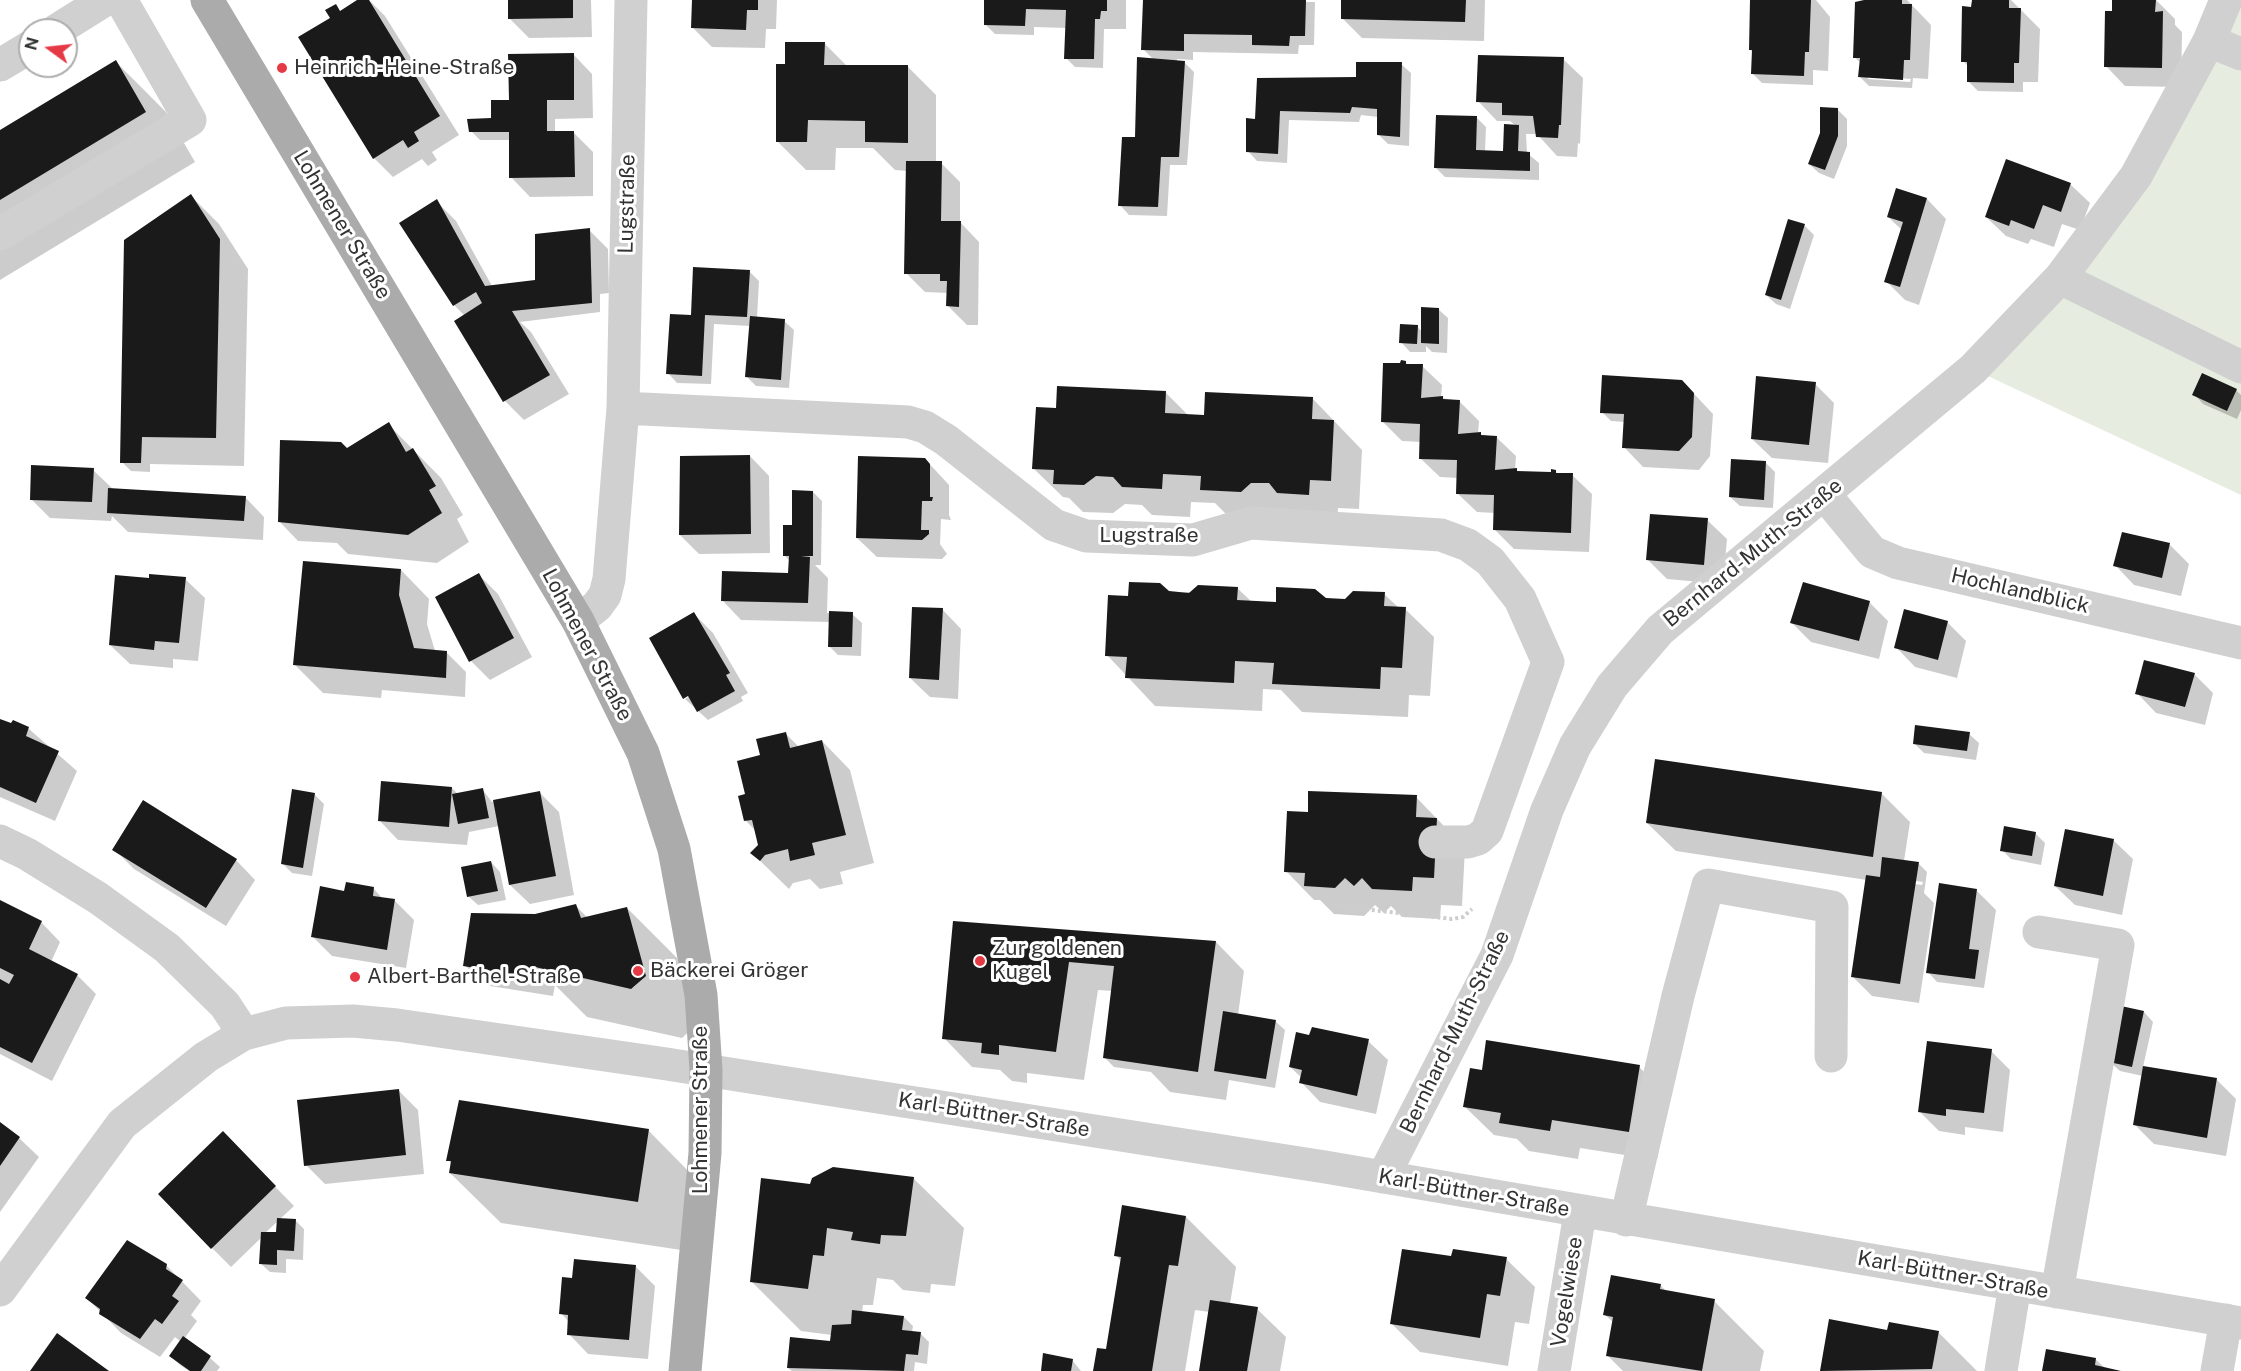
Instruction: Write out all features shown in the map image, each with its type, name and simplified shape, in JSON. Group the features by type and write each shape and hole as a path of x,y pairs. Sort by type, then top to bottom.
{"main road":[{"name":"Lohmener Straße","path":"207,0 578,621 643,753 674,849 701,995 706,1070 705,1153 685,1371"}],"street":[{"path":"76,18 105,0"},
{"path":"0,234 190,120 121,0"},
{"name":"Lugstraße","path":"578,621 597,606 604,595 609,579 623,408 631,0"},
{"name":"Bernhard-Muth-Straße","path":"1383,1177 1497,955 1547,810 1565,767 1575,746 1612,686 1660,630 1718,580 1825,495 1973,369 2060,278 2136,176 2209,41 2226,0"},
{"path":"2209,41 2241,54"},
{"path":"0,65 18,54"},
{"path":"2060,278 2241,367"},
{"name":"Lugstraße","path":"623,408 908,422 925,427 946,440 1054,525 1086,536 1193,540 1251,524 1441,535 1468,545 1490,561 1520,598 1548,662 1487,831 1479,839 1468,842 1435,842"},
{"name":"Hochlandblick","path":"1825,495 1872,552 1898,562 2241,643"},
{"path":"0,841 27,854 98,898 167,948 225,1005 244,1034"},
{"path":"1626,1220 1678,996 1708,885 1832,907 1831,1056"},
{"path":"2039,932 2118,945 2057,1292"},
{"path":"0,1290 122,1124 206,1056 244,1034 286,1023 353,1021 407,1026 706,1070"},
{"name":"Karl-Büttner-Straße","path":"706,1070 1383,1177 1580,1213 2234,1322"},
{"name":"Vogelwiese","path":"1554,1371 1580,1213"},
{"path":"2001,1371 2015,1285"},
{"path":"2217,1371 2234,1322"}],"path":[{"path":"1336,906 1452,919 1463,917 1478,900"}],"shaded area":[{"path":"2241,0 2241,495 1973,369 2060,278"}],"building":[{"path":"357,0 369,0 440,116 414,132 419,141 408,148 403,140 373,159 298,37 330,18 325,10 336,4 340,11"},
{"path":"508,0 573,0 573,18 508,19"},
{"path":"692,0 758,0 758,10 747,10 746,30 691,28"},
{"path":"984,0 1107,0 1107,11 1101,11 1100,19 1095,19 1094,59 1064,59 1066,10 1026,9 1025,26 984,25"},
{"path":"1143,0 1306,0 1305,36 1290,36 1289,46 1252,45 1252,35 1184,34 1184,51 1141,50"},
{"path":"1341,0 1466,0 1465,22 1341,19"},
{"path":"1750,0 1811,0 1809,52 1805,52 1804,76 1751,74"},
{"path":"1902,0 1902,4 1912,4 1910,60 1904,60 1903,80 1858,77 1860,58 1853,58 1855,2"},
{"path":"1972,0 2009,0 2009,8 2021,8 2019,63 2014,63 2014,83 1967,82 1967,62 1961,62 1962,6 1971,7"},
{"path":"2112,0 2156,0 2155,12 2163,11 2162,68 2104,67 2105,11 2112,11"},
{"path":"785,42 825,42 824,65 908,65 908,143 865,142 865,121 808,120 807,142 776,142 776,64 785,64"},
{"path":"574,53 574,100 547,100 547,131 574,131 575,177 509,178 509,132 469,132 467,119 491,118 491,100 509,100 508,54"},
{"path":"1478,55 1564,57 1561,125 1559,125 1558,138 1536,137 1533,116 1502,115 1502,103 1476,102"},
{"path":"1137,57 1185,61 1179,157 1161,157 1158,207 1118,206 1122,137 1135,137"},
{"path":"116,60 146,112 0,200 0,130"},
{"path":"1356,62 1402,62 1400,137 1377,135 1377,109 1352,107 1350,113 1280,111 1278,154 1246,152 1246,118 1255,119 1257,78 1356,77"},
{"path":"1820,107 1838,108 1838,136 1825,170 1808,164 1820,133"},
{"path":"1436,115 1477,116 1476,150 1503,151 1504,124 1519,125 1518,151 1530,152 1530,171 1434,168"},
{"path":"2006,159 2071,183 2061,212 2043,205 2034,229 2011,220 2009,226 1985,217"},
{"path":"906,161 942,161 941,221 961,221 959,307 946,306 947,281 940,281 940,274 904,274"},
{"path":"1896,188 1927,198 1900,287 1884,282 1903,222 1887,217"},
{"path":"191,194 220,239 216,438 142,437 141,463 120,463 124,240"},
{"path":"437,199 485,286 535,280 535,234 590,228 592,303 512,311 550,375 503,402 454,321 482,303 476,292 453,306 399,223"},
{"path":"1788,219 1805,224 1781,300 1765,295"},
{"path":"693,267 750,270 747,317 705,315 702,376 666,374 670,314 691,315"},
{"path":"1421,307 1439,308 1439,344 1421,343"},
{"path":"750,316 785,319 781,380 745,377"},
{"path":"1400,324 1418,325 1417,344 1399,343"},
{"path":"1401,360 1406,361 1406,364 1423,364 1421,398 1443,396 1443,399 1460,400 1458,434 1481,432 1481,435 1497,436 1495,470 1517,468 1517,471 1551,472 1551,469 1556,470 1556,473 1573,473 1571,533 1493,530 1494,495 1456,494 1457,460 1419,459 1420,424 1381,422 1383,363 1400,363"},
{"path":"2202,373 2237,389 2227,411 2192,395"},
{"path":"1602,375 1682,380 1694,393 1692,437 1679,451 1622,448 1624,414 1600,413"},
{"path":"1756,376 1816,382 1809,445 1751,439"},
{"path":"1057,386 1166,391 1165,413 1204,415 1205,392 1313,397 1312,419 1334,420 1331,481 1310,480 1309,495 1277,493 1269,483 1251,483 1241,492 1200,490 1201,476 1163,474 1162,489 1122,487 1113,477 1096,476 1084,485 1053,484 1054,470 1032,469 1036,407 1056,408"},
{"path":"389,422 406,452 413,448 436,486 429,490 442,513 408,535 278,522 280,440 341,442 347,448"},
{"path":"750,455 751,534 679,535 680,456"},
{"path":"858,456 925,458 930,464 930,497 933,497 932,501 922,501 921,530 929,530 929,534 922,540 856,538"},
{"path":"1731,459 1766,461 1764,500 1729,497"},
{"path":"31,465 94,468 92,502 30,500"},
{"path":"108,488 246,496 244,521 107,513"},
{"path":"792,490 813,491 813,556 801,556 810,557 808,603 721,601 722,571 788,573 789,556 783,556 783,525 792,525"},
{"path":"1650,514 1708,518 1704,565 1646,560"},
{"path":"2122,532 2170,543 2162,578 2113,566"},
{"path":"303,561 401,569 399,595 414,648 447,651 446,678 293,665"},
{"path":"479,573 514,638 469,662 435,597"},
{"path":"149,574 186,577 179,643 155,641 154,650 109,645 115,575 149,578"},
{"path":"1129,582 1160,583 1169,591 1189,593 1198,585 1238,587 1237,600 1276,602 1276,587 1315,589 1326,598 1345,599 1353,591 1385,592 1384,606 1406,607 1402,668 1381,667 1380,689 1272,684 1274,663 1235,661 1234,683 1125,678 1127,657 1105,656 1108,595 1128,596"},
{"path":"1803,582 1870,601 1859,641 1790,623"},
{"path":"912,607 943,608 939,680 909,678"},
{"path":"1904,609 1948,621 1938,660 1894,648"},
{"path":"829,611 853,612 852,647 828,647"},
{"path":"694,612 730,673 726,675 735,691 697,712 688,696 683,699 649,638"},
{"path":"2144,660 2195,673 2185,707 2135,694"},
{"path":"0,719 11,723 13,720 29,727 26,736 59,751 36,803 0,787"},
{"path":"1915,725 1970,732 1967,751 1913,744"},
{"path":"786,732 790,748 822,740 846,835 812,843 815,855 790,861 788,849 765,855 760,861 750,853 758,845 752,820 744,821 738,796 745,794 737,761 760,755 756,739"},
{"path":"1655,759 1882,792 1873,857 1646,823"},
{"path":"381,781 452,787 449,827 378,821"},
{"path":"483,788 489,818 458,824 452,794"},
{"path":"292,789 315,793 303,868 281,864"},
{"path":"540,791 556,876 509,885 493,800"},
{"path":"1308,791 1417,795 1416,817 1437,818 1434,878 1413,877 1412,891 1372,889 1362,878 1354,886 1345,878 1335,888 1304,886 1305,873 1284,872 1287,811 1308,812"},
{"path":"143,800 237,859 206,908 112,850"},
{"path":"2004,826 2036,832 2032,856 2000,851"},
{"path":"2065,829 2114,839 2103,896 2054,886"},
{"path":"1882,857 1919,862 1900,984 1851,977 1866,875 1880,877"},
{"path":"491,861 498,891 467,897 461,867"},
{"path":"346,882 374,887 373,896 395,899 387,950 311,937 320,886 344,891"},
{"path":"1939,883 1977,889 1969,949 1979,950 1975,979 1926,973"},
{"path":"0,900 42,921 29,949 78,974 32,1063 0,1047 0,979 9,984 14,975 0,968"},
{"path":"576,904 581,918 627,907 646,976 631,989 535,967 534,978 463,966 471,913 535,914"},
{"path":"953,921 1216,941 1198,1072 1103,1058 1114,966 1069,962 1056,1052 999,1045 999,1055 981,1053 982,1043 942,1039"},
{"path":"2121,1006 2144,1011 2132,1067 2109,1062"},
{"path":"1223,1011 1276,1020 1266,1079 1214,1071"},
{"path":"1312,1027 1369,1039 1357,1096 1299,1083 1302,1070 1289,1067 1296,1032 1309,1035"},
{"path":"1486,1040 1640,1065 1629,1132 1552,1120 1550,1131 1499,1123 1501,1113 1463,1107 1470,1068 1482,1070"},
{"path":"1927,1041 1992,1049 1984,1113 1946,1109 1946,1116 1918,1112"},
{"path":"2143,1066 2217,1078 2207,1138 2133,1125"},
{"path":"399,1089 406,1155 304,1166 297,1100"},
{"path":"459,1100 649,1129 638,1202 449,1173 451,1161 446,1161"},
{"path":"0,1122 20,1137 0,1166"},
{"path":"223,1131 276,1186 211,1249 158,1194"},
{"path":"833,1167 914,1177 906,1236 881,1235 880,1244 851,1240 853,1232 827,1228 824,1256 813,1255 808,1289 750,1282 761,1178 810,1184 812,1178"},
{"path":"1122,1205 1186,1216 1178,1266 1169,1265 1152,1371 1093,1371 1097,1348 1106,1349 1121,1257 1114,1256"},
{"path":"277,1218 296,1219 294,1251 277,1250 277,1265 259,1264 261,1232 276,1232"},
{"path":"127,1240 167,1264 166,1269 183,1280 172,1296 179,1301 162,1324 155,1319 140,1339 99,1314 100,1309 85,1298"},
{"path":"1402,1249 1451,1256 1453,1249 1507,1257 1500,1296 1487,1294 1480,1338 1390,1324"},
{"path":"574,1259 636,1265 629,1340 567,1335 568,1315 559,1314 562,1277 572,1278"},
{"path":"1611,1275 1661,1284 1660,1289 1715,1299 1702,1371 1606,1356 1613,1317 1603,1315"},
{"path":"1210,1300 1258,1307 1247,1371 1199,1371"},
{"path":"852,1310 904,1316 902,1330 921,1332 918,1355 906,1354 904,1371 787,1368 790,1337 830,1341 832,1325 851,1324"},
{"path":"1829,1319 1887,1330 1889,1322 1939,1331 1932,1369 1820,1371"},
{"path":"57,1333 109,1371 30,1371"},
{"path":"183,1336 211,1356 201,1371 190,1371 169,1356"},
{"path":"2046,1349 2096,1358 2095,1365 2121,1371 2042,1371"},
{"path":"1043,1353 1073,1359 1071,1371 1041,1371"}],"place":[{"name":"Heinrich-Heine-Straße","path":"282,68"},
{"name":"Zur goldenen Kugel","path":"980,961"},
{"name":"Bäckerei Gröger","path":"638,971"},
{"name":"Albert-Barthel-Straße","path":"355,977"}]}
